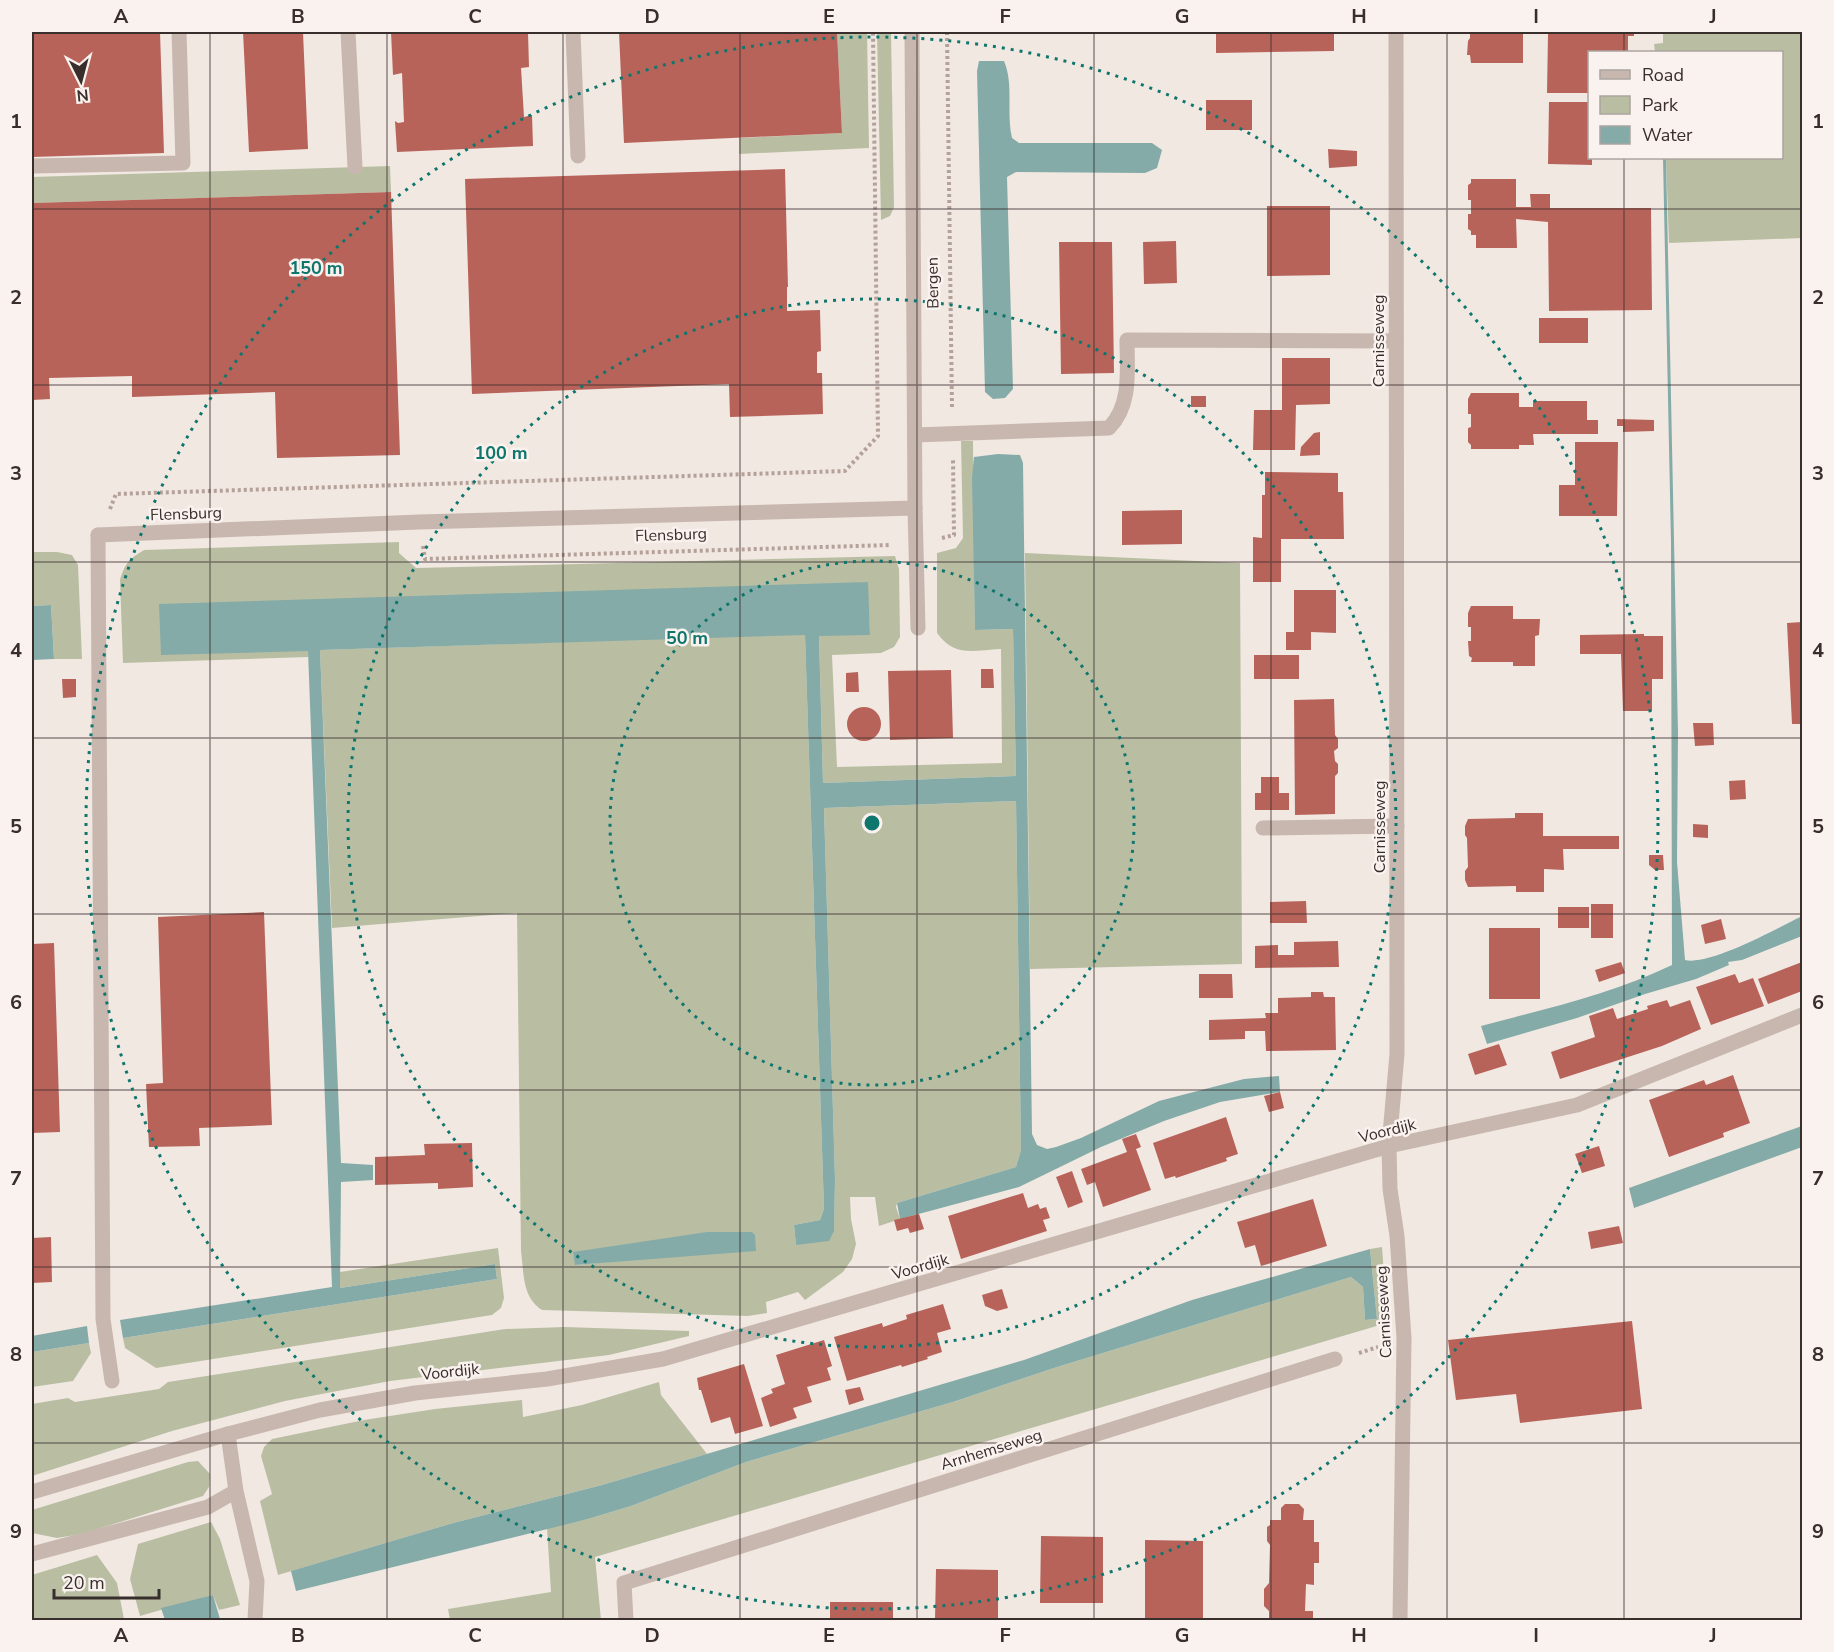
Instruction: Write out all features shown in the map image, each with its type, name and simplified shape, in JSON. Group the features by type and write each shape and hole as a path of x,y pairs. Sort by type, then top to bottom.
{"street":[{"path":"32,166 183,163 179,32"},
{"path":"348,32 355,167"},
{"path":"573,32 578,156"},
{"name":"Bergen","path":"912,32 918,628"},
{"name":"Carnisseweg","path":"1396,32 1397,1054 1389,1146 1390,1190 1397,1236 1404,1338 1400,1620"},
{"path":"915,435 1109,428 1115,423 1128,393 1127,340 1396,341"},
{"name":"Flensburg","path":"98,534 915,508"},
{"path":"98,534 103,1319 112,1381"},
{"path":"1263,828 1397,826"},
{"name":"Voordijk","path":"32,1492 228,1434 320,1410 415,1393 547,1379 663,1359 1389,1146 1577,1105 1803,1015"},
{"name":"Arnhemseweg","path":"626,1620 624,1583 1335,1359"},
{"path":"228,1434 236,1491 258,1581 255,1620"},
{"path":"32,1554 208,1507 236,1491"}],"path":[{"path":"98,534 116,494 845,471 878,436 873,32"},
{"name":"Bergen","path":"947,32 954,535"},
{"name":"Flensburg","path":"419,522 425,559 916,545 954,535"},
{"path":"1335,1359 1404,1338"}],"green space":[{"path":"837,32 867,32 869,148 739,154 739,138 842,133"},
{"path":"877,32 891,32 894,207 890,216 881,220"},
{"path":"1663,32 1802,32 1802,238 1669,243 1666,159 1783,159 1783,51 1655,51 1654,44 1663,43"},
{"path":"390,166 391,192 32,203 32,177"},
{"path":"961,441 973,441 975,630 1013,629 1016,776 823,783 819,635 870,634 867,582 308,650 308,657 123,663 120,580 128,562 144,550 399,542 399,553 416,568 895,556 899,569 900,637 894,647 881,653 832,655 837,767 1002,763 1001,649 966,651 958,649 944,641 937,633 937,553 956,548 963,538"},
{"path":"32,552 57,552 72,555 78,565 82,659 54,659 51,605 32,606"},
{"path":"1025,553 1240,563 1242,964 1030,969"},
{"path":"805,634 824,1209 820,1220 794,1225 796,1245 834,1231 835,1179 824,808 1016,801 1021,1150 1016,1167 897,1203 900,1219 879,1226 875,1197 850,1197 856,1244 852,1259 843,1272 805,1300 798,1292 766,1302 767,1313 748,1316 542,1310 535,1305 527,1292 521,1251 517,913 332,928 320,650","holes":["573,1252 650,1258 576,1265"]},
{"path":"1382,1247 1387,1319 1380,1325 595,1557 601,1620 450,1620 448,1609 551,1592 547,1528 631,1506 746,1462 953,1402 1054,1368 1351,1277 1363,1287 1365,1320 1377,1319 1370,1249"},
{"path":"498,1248 504,1298 501,1308 492,1315 156,1368 125,1348 123,1338 497,1279 495,1264 340,1288 340,1272"},
{"path":"564,1327 689,1331 689,1336 609,1355 390,1381 285,1401 172,1431 32,1476 32,1404 68,1398 75,1402 159,1389 168,1382 505,1329"},
{"path":"89,1343 91,1353 73,1381 32,1387 32,1352"},
{"path":"659,1382 661,1395 707,1454 602,1485 453,1523 278,1575 260,1501 272,1494 261,1456 264,1447 272,1439 364,1420 435,1409 522,1400 523,1417 582,1405"},
{"path":"198,1461 210,1474 209,1487 203,1496 82,1534 57,1538 32,1533 32,1510 188,1462"},
{"path":"211,1522 220,1539 240,1605 219,1610 213,1595 140,1616 130,1579 138,1544"},
{"path":"97,1555 117,1583 124,1619 32,1620 32,1575"}],"water":[{"path":"979,61 1004,61 1009,79 1010,128 1012,138 1019,143 1152,143 1162,150 1157,168 1145,173 1016,172 1007,177 1013,389 1005,398 993,399 985,392 977,71"},
{"path":"1663,159 1666,159 1678,732 1677,862 1685,960 1696,960 1727,952 1802,916 1802,936 1742,960 1728,962 1729,965 1696,979 1577,1018 1487,1044 1481,1026 1602,993 1672,965 1671,542"},
{"path":"998,454 1020,455 1023,463 1032,1134 1037,1145 1047,1149 1056,1147 1081,1138 1159,1101 1244,1079 1279,1076 1280,1092 1220,1102 1164,1121 1101,1147 1019,1187 900,1219 897,1203 1016,1167 1021,1150 1016,801 824,808 835,1179 834,1231 829,1241 796,1245 794,1225 820,1220 824,1209 805,635 320,650 341,1163 373,1165 373,1180 341,1182 340,1288 495,1264 497,1279 123,1338 120,1320 332,1287 308,651 161,655 159,604 868,582 870,635 819,636 823,783 1016,776 1013,629 975,630 972,478 974,457"},
{"path":"51,605 54,659 32,660 32,606"},
{"path":"1802,1126 1802,1147 1634,1208 1629,1188"},
{"path":"707,1232 752,1232 755,1235 756,1251 575,1265 573,1252"},
{"path":"1370,1249 1377,1319 1365,1320 1363,1287 1351,1277 1054,1368 953,1402 746,1462 631,1506 588,1519 296,1591 291,1571 453,1523 602,1485 1024,1360 1192,1300"},
{"path":"87,1326 89,1343 32,1352 32,1336"},
{"path":"213,1595 220,1619 165,1620 161,1608"}],"building":[{"path":"32,32 160,32 164,153 32,157"},
{"path":"243,32 303,32 308,149 249,152"},
{"path":"391,32 528,32 529,67 521,68 524,117 532,115 533,146 397,152 395,121 404,122 402,73 393,75"},
{"path":"619,32 837,32 842,133 624,143"},
{"path":"1216,32 1334,32 1334,51 1216,53"},
{"path":"1470,32 1523,32 1523,63 1471,63 1470,55 1467,55"},
{"path":"1541,32 1634,32 1634,36 1628,36 1628,51 1588,51 1588,93 1547,93 1548,34 1541,34"},
{"path":"1206,100 1252,100 1252,130 1206,130"},
{"path":"1549,102 1588,102 1588,159 1592,159 1592,165 1548,164"},
{"path":"1328,149 1357,151 1357,166 1329,168"},
{"path":"785,169 787,311 820,310 821,351 817,352 817,373 822,373 823,414 730,417 729,384 472,394 465,179"},
{"path":"1471,179 1516,179 1516,207 1531,207 1530,194 1550,194 1550,208 1651,208 1652,310 1549,311 1548,222 1516,219 1517,248 1476,248 1476,235 1471,235 1468,229 1471,200 1468,200 1468,185"},
{"path":"391,192 400,455 277,458 275,392 132,397 132,376 49,378 50,399 32,400 32,203"},
{"path":"1267,206 1330,206 1330,275 1267,276"},
{"path":"1176,241 1177,283 1144,284 1143,242"},
{"path":"1059,242 1112,242 1114,373 1061,374"},
{"path":"1539,318 1588,318 1588,343 1539,343"},
{"path":"1282,358 1330,358 1330,404 1296,405 1295,450 1253,450 1254,410 1282,410"},
{"path":"1471,393 1519,393 1519,407 1533,407 1533,401 1587,401 1587,420 1598,420 1598,434 1533,434 1534,445 1519,445 1519,449 1471,449 1468,442 1471,414 1468,414 1468,399"},
{"path":"1191,396 1206,396 1206,407 1191,407"},
{"path":"1617,419 1654,420 1654,431 1623,432 1623,426 1617,426"},
{"path":"1320,432 1320,455 1300,456 1301,447 1314,433"},
{"path":"1575,442 1618,442 1617,516 1559,516 1559,485 1575,485"},
{"path":"1265,472 1338,473 1338,492 1343,492 1344,539 1281,539 1281,582 1253,582 1253,537 1262,538 1262,495 1265,495"},
{"path":"1182,510 1182,544 1122,545 1122,511"},
{"path":"1294,590 1336,590 1336,633 1311,632 1311,650 1286,650 1286,632 1294,632"},
{"path":"1471,606 1513,606 1513,619 1540,619 1539,635 1535,636 1535,666 1513,666 1513,662 1471,662 1468,641 1471,641 1471,627 1468,627 1468,613"},
{"path":"1802,622 1802,724 1792,724 1787,623"},
{"path":"1644,634 1644,636 1663,636 1663,679 1652,679 1652,711 1623,711 1621,654 1580,654 1580,635"},
{"path":"1254,655 1299,655 1299,679 1254,679"},
{"path":"981,669 993,669 994,688 981,688"},
{"path":"951,670 953,738 890,740 888,671"},
{"path":"858,672 859,692 846,692 846,673"},
{"path":"62,679 76,679 76,697 63,698"},
{"path":"1334,699 1335,735 1338,739 1338,748 1334,751 1335,761 1338,764 1338,773 1335,776 1335,814 1295,815 1294,700"},
{"path":"864,707 876,712 881,724 876,736 864,741 852,736 847,724 852,712"},
{"path":"1693,723 1713,723 1714,745 1695,746"},
{"path":"1261,777 1279,777 1279,793 1289,793 1289,810 1255,810 1255,793 1261,793"},
{"path":"1745,780 1746,799 1730,800 1729,781"},
{"path":"1515,813 1543,813 1543,836 1619,836 1619,849 1563,849 1564,870 1544,869 1544,892 1516,892 1516,886 1468,887 1465,880 1465,871 1468,867 1465,826 1468,819 1515,818"},
{"path":"1693,824 1708,825 1708,838 1693,837"},
{"path":"1649,855 1663,855 1664,870 1655,870 1649,865"},
{"path":"1306,901 1307,923 1270,923 1270,902"},
{"path":"1591,904 1613,904 1613,938 1591,938"},
{"path":"1558,907 1589,907 1589,928 1558,928"},
{"path":"264,912 272,1125 199,1128 200,1146 149,1147 146,1084 163,1083 158,917"},
{"path":"1721,919 1726,939 1705,944 1701,925"},
{"path":"1489,928 1540,928 1540,999 1489,999"},
{"path":"1338,941 1339,967 1255,968 1255,946 1278,945 1278,955 1294,955 1294,942"},
{"path":"54,943 60,1132 32,1133 32,944"},
{"path":"1621,962 1625,973 1599,982 1595,970"},
{"path":"1802,962 1802,991 1768,1004 1758,979"},
{"path":"1199,974 1232,974 1233,998 1199,998"},
{"path":"1735,974 1739,983 1753,978 1764,1006 1711,1025 1696,987"},
{"path":"1311,992 1323,992 1324,997 1335,997 1336,1050 1266,1051 1265,1031 1245,1031 1245,1039 1209,1040 1209,1020 1266,1018 1265,1013 1278,1013 1278,998 1311,997"},
{"path":"1667,1000 1670,1007 1690,1000 1701,1029 1662,1046 1560,1079 1551,1052 1595,1037 1589,1016 1613,1008 1617,1019"},
{"path":"1499,1044 1507,1065 1475,1075 1468,1054"},
{"path":"1733,1075 1750,1123 1723,1133 1724,1137 1669,1157 1649,1100 1704,1080 1706,1085"},
{"path":"1280,1092 1284,1108 1269,1112 1264,1096"},
{"path":"1226,1117 1238,1154 1226,1158 1227,1161 1176,1178 1175,1176 1165,1179 1153,1143"},
{"path":"1136,1134 1141,1147 1136,1149 1151,1190 1103,1207 1095,1182 1087,1185 1081,1169 1127,1152 1122,1139"},
{"path":"472,1143 473,1187 438,1189 438,1183 375,1185 375,1157 425,1155 424,1144"},
{"path":"1599,1146 1605,1166 1582,1173 1575,1154"},
{"path":"1072,1171 1083,1202 1068,1208 1056,1177"},
{"path":"1023,1193 1028,1208 1038,1204 1040,1209 1046,1207 1050,1218 1043,1220 1047,1231 961,1259 948,1216"},
{"path":"1313,1199 1327,1246 1261,1266 1255,1245 1245,1248 1237,1222"},
{"path":"919,1214 924,1229 910,1233 908,1228 897,1231 894,1220"},
{"path":"1619,1226 1623,1243 1591,1249 1588,1232"},
{"path":"51,1237 52,1282 32,1283 32,1238"},
{"path":"1002,1289 1008,1308 997,1311 985,1306 982,1295"},
{"path":"943,1304 951,1329 937,1333 942,1352 902,1367 901,1365 847,1381 834,1337 882,1323 883,1327 907,1319 906,1315"},
{"path":"1632,1321 1642,1409 1520,1423 1516,1394 1456,1400 1448,1340"},
{"path":"824,1340 832,1366 827,1368 831,1380 807,1387 812,1402 793,1408 797,1418 770,1427 761,1398 773,1393 771,1389 785,1384 776,1355"},
{"path":"744,1364 763,1426 735,1434 730,1417 711,1423 697,1378"},
{"path":"860,1387 864,1400 849,1405 845,1390"},
{"path":"1285,1504 1299,1504 1304,1509 1303,1520 1314,1520 1314,1542 1319,1542 1319,1563 1314,1563 1314,1585 1306,1584 1305,1611 1313,1611 1313,1620 1269,1620 1269,1611 1264,1606 1264,1589 1269,1583 1270,1545 1267,1541 1267,1527 1270,1525 1270,1520 1281,1520 1281,1508"},
{"path":"1041,1536 1103,1537 1103,1603 1040,1603"},
{"path":"1145,1540 1203,1541 1203,1620 1145,1620"},
{"path":"936,1569 998,1570 998,1620 935,1620"},
{"path":"830,1602 893,1602 893,1620 830,1620"}]}
